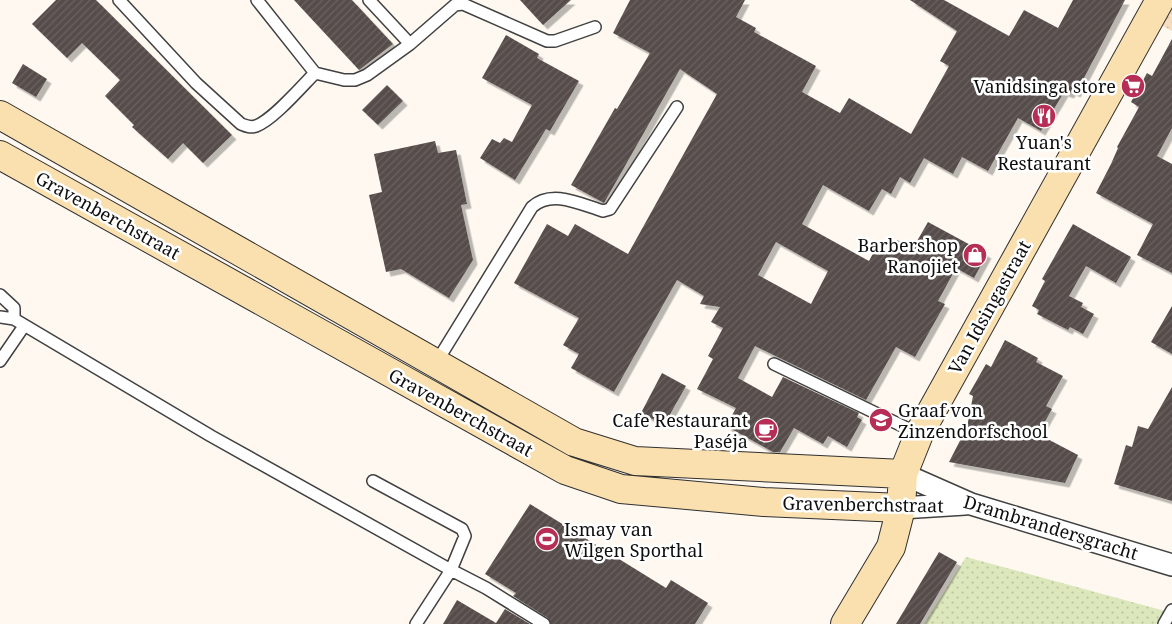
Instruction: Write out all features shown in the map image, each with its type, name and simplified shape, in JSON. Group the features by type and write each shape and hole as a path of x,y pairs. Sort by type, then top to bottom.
{"street":[{"name":"Van Idsingastraat","path":"845,624 891,547 901,508 903,474 919,434 1160,0"},
{"name":"Gravenberchstraat","path":"0,115 574,442 635,461 903,474"},
{"name":"Gravenberchstraat","path":"0,155 565,470 621,489 764,502 901,508 971,504"},
{"name":"Drambrandersgracht","path":"903,474 971,504 1172,565"}],"lane":[{"path":"119,0 196,84 240,124 248,127 257,126 288,102 315,73"},
{"path":"257,0 315,73 344,80 355,80 367,76 410,44 455,5 463,4 547,41 555,41 595,27"},
{"path":"369,0 410,44"},
{"path":"436,363 532,207 547,198 556,197 603,211 610,209 677,107"},
{"path":"0,295 14,308 19,322 0,361"},
{"path":"0,317 19,322 211,436 450,570 486,588 544,624"},
{"path":"774,364 919,434"},
{"path":"373,481 462,529 465,536 450,570 416,624"},
{"path":"1164,624 1172,610"}],"green space":[{"path":"966,557 1165,611 1157,624 924,624"}],"sand":[{"path":"1172,5 1172,31 1161,25"}],"building":[{"path":"56,0 96,0 232,135 203,163 183,143 168,159 132,127 134,125 105,96 120,80 82,43 67,58 32,24"},
{"path":"294,0 352,0 393,44 359,70"},
{"path":"520,0 571,0 543,25"},
{"path":"630,0 745,0 736,17 756,28 754,32 816,66 802,92 840,113 849,98 911,134 949,66 940,61 957,31 910,0 944,0 1009,36 1024,10 1058,28 1073,0 1125,0 1076,93 1072,91 1069,94 1064,92 1041,131 1018,118 988,171 962,157 953,174 924,158 910,183 900,177 891,194 882,189 869,211 823,185 802,224 869,261 877,246 890,253 897,240 913,248 928,222 987,254 974,278 956,268 938,301 945,304 915,357 896,347 866,400 755,346 738,378 772,397 783,377 859,413 857,417 862,420 847,447 828,436 823,444 794,428 780,452 773,452 726,426 736,408 697,389 713,359 708,356 723,328 711,322 720,307 700,304 704,296 677,280 614,392 571,368 579,354 563,345 579,318 514,283 547,224 568,236 575,224 628,254 717,94 680,69 604,203 571,185 615,108 617,109 650,53 613,33","holes":["776,242 828,271 811,304 758,275"]},
{"path":"506,35 539,54 537,58 579,81 550,131 546,129 515,180 480,158 492,139 500,143 504,138 512,142 532,105 482,78"},
{"path":"1172,39 1172,128 1157,156 1172,164 1172,273 1137,255 1153,224 1096,193 1111,164 1117,147 1139,107 1131,102 1147,73 1152,76"},
{"path":"23,64 47,79 36,97 12,83"},
{"path":"387,85 403,101 378,125 362,110"},
{"path":"435,141 438,153 456,150 467,204 461,205 473,260 449,298 401,269 386,272 369,195 382,192 374,154"},
{"path":"1073,224 1131,257 1116,283 1086,266 1069,296 1083,303 1081,307 1094,314 1083,334 1070,327 1068,330 1037,314 1039,310 1032,306 1045,281 1042,279"},
{"path":"1172,306 1172,354 1151,342"},
{"path":"1005,340 1038,358 1036,362 1063,376 1046,406 1052,409 1038,434 1078,455 1065,483 949,462 967,427 973,396 969,394 986,364 991,367"},
{"path":"662,373 686,386 664,425 641,413"},
{"path":"1172,387 1172,501 1114,484 1126,445 1132,447 1138,426 1148,429"},
{"name":"Ismay van Wilgen Sporthal","path":"530,504 666,588 671,580 708,603 695,624 551,624 548,618 513,596 516,593 485,574"},
{"path":"939,552 957,562 920,624 896,624"},
{"path":"457,600 496,623 505,609 530,624 443,624"}],"place":[{"name":"Vanidsinga store","path":"1133,86"},
{"name":"Yuan's Restaurant","path":"1044,116"},
{"name":"Barbershop Ranojiet","path":"975,255"},
{"name":"Graaf von Zinzendorfschool","path":"881,420"},
{"name":"Cafe Restaurant Paséja","path":"766,430"},
{"name":"Ismay van Wilgen Sporthal","path":"547,539"}]}
